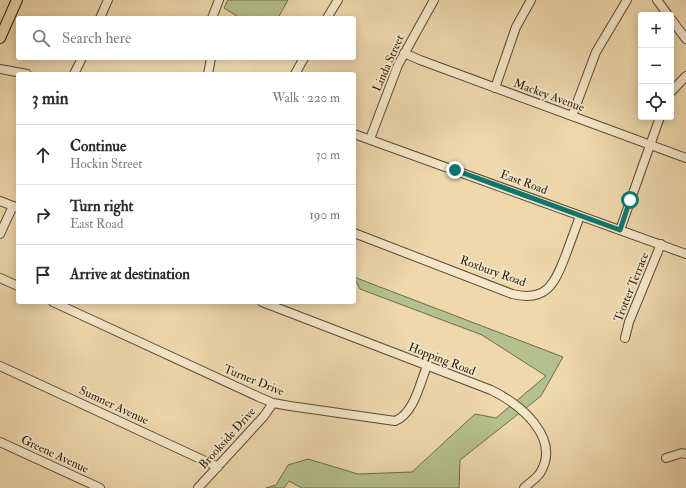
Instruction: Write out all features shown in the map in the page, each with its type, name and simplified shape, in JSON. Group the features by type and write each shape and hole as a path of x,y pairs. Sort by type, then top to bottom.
{"main road":[{"path":"0,38 17,0"}],"street":[{"path":"101,16 108,0"},
{"path":"212,16 219,0"},
{"path":"328,16 338,0"},
{"name":"Linda Street","path":"370,139 404,53 434,0"},
{"path":"495,88 516,27 531,0"},
{"path":"572,116 596,52 627,0"},
{"path":"656,0 666,12"},
{"path":"674,23 686,39"},
{"name":"Mackey Avenue","path":"404,53 686,158"},
{"path":"75,72 81,60"},
{"path":"208,72 211,60"},
{"path":"296,72 303,60"},
{"path":"0,69 16,72"},
{"path":"674,89 686,76"},
{"path":"620,230 659,120"},
{"name":"East Road","path":"356,135 686,254"},
{"path":"0,200 15,207 0,234"},
{"name":"Roxbury Road","path":"356,233 512,294 527,296 544,292 556,280 580,216"},
{"name":"Trotter Terrace","path":"625,338 629,322 661,244"},
{"path":"0,278 16,285"},
{"name":"Turner Drive","path":"56,304 274,403 395,421 404,417 409,410 427,366"},
{"name":"Hopping Road","path":"267,304 504,397 518,406 534,422 544,442 545,461 539,474 524,488"},
{"name":"Sumner Avenue","path":"0,366 218,467"},
{"name":"Brookside Drive","path":"198,488 274,403"},
{"name":"Greene Avenue","path":"0,442 100,488"},
{"path":"666,458 682,453 686,454"}],"green space":[{"path":"228,0 288,0 279,16 237,16 224,8"},
{"path":"356,278 563,357 541,396 460,460 459,488 302,488 289,481 284,488 266,488 276,485 288,465 308,459 358,474 412,472 475,414 496,418 546,376 482,335 360,289"}],"route":[{"path":"455,170 620,230 630,200"}]}
